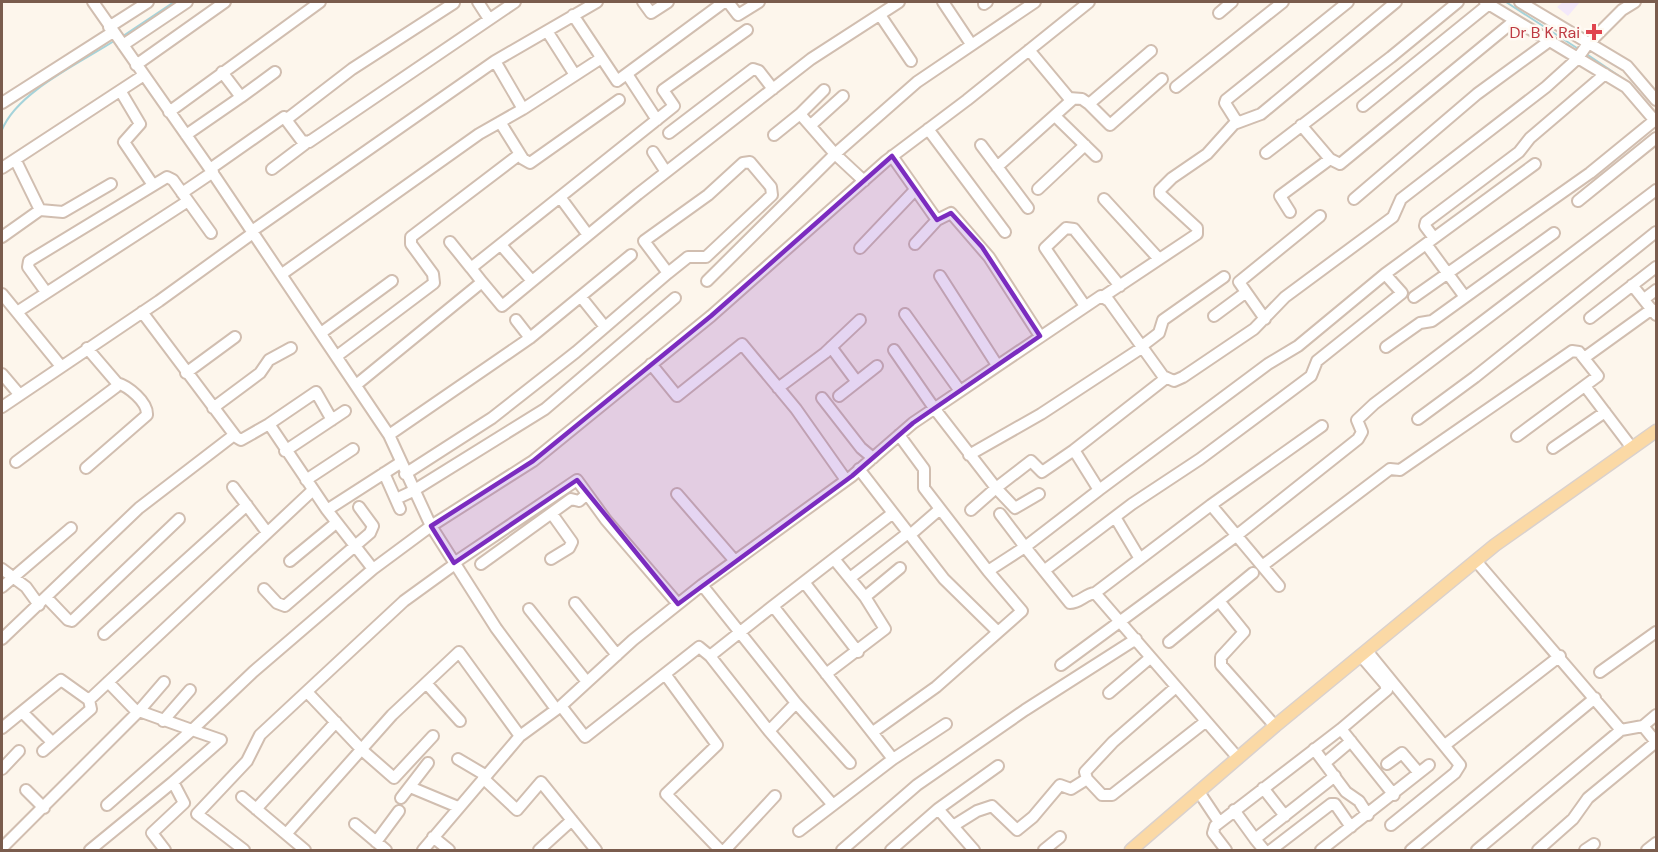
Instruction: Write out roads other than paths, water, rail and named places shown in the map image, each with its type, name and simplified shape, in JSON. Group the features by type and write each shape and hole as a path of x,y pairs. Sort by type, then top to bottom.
{"main road":[{"path":"1131,850 1275,726 1476,561 1656,431"}],"street":[{"path":"93,2 212,171 389,435 405,474 431,526 496,628 585,737 699,647 710,656 769,731 833,805"},
{"path":"2,104 148,2"},
{"path":"123,45 187,2"},
{"path":"136,65 225,2"},
{"path":"169,112 320,2"},
{"path":"478,2 489,19"},
{"path":"272,169 305,144 515,2"},
{"path":"2,407 142,312 495,61 595,2"},
{"path":"643,2 651,13 668,2"},
{"path":"573,15 600,59 617,81 726,2 738,15 759,2"},
{"path":"450,242 502,306 666,172 811,59 897,2"},
{"path":"943,2 971,44"},
{"path":"707,280 836,154 917,82 1035,2"},
{"path":"1070,2 1077,11"},
{"path":"107,805 253,672 373,569 431,526 533,461 711,316 892,156 1089,2"},
{"path":"1220,13 1232,2"},
{"path":"1176,87 1283,2"},
{"path":"1238,122 1225,103 1226,100 1348,2"},
{"path":"423,850 520,736 559,708 678,604 846,480 934,408 1198,232 1160,194 1160,190 1180,172 1207,154 1238,122 1261,114 1396,2"},
{"path":"1266,153 1391,57 1458,2"},
{"path":"1520,2 1627,66 1656,100"},
{"path":"1104,296 1166,378 1174,381 1183,377 1265,319 1285,297 1393,217 1401,200 1546,87 1579,57 1588,43 1635,2"},
{"path":"287,119 352,69 454,3"},
{"path":"1363,106 1487,3 1626,87 1655,121 1590,173 1414,297"},
{"path":"880,15 911,61"},
{"path":"1301,125 1330,159 1337,164 1342,162 1514,21"},
{"path":"471,268 674,106 663,90 747,30"},
{"path":"1353,199 1477,94 1553,43 1564,30"},
{"path":"547,31 575,75"},
{"path":"1029,50 1049,77 1069,98 1082,99 1110,124 1162,79"},
{"path":"1089,104 1151,51"},
{"path":"282,274 501,122 600,59"},
{"path":"495,61 524,109"},
{"path":"669,133 753,69 759,71 773,89"},
{"path":"222,72 241,97"},
{"path":"186,135 275,72"},
{"path":"627,74 657,120"},
{"path":"1465,297 1430,241 1425,226 1426,222 1519,152 1529,139 1605,74"},
{"path":"2,168 16,161 144,75"},
{"path":"774,135 824,90"},
{"path":"121,92 140,124 124,142 153,185"},
{"path":"811,125 843,96"},
{"path":"997,167 1056,117 1073,99"},
{"path":"501,122 525,161 533,162 619,100"},
{"path":"800,114 864,181"},
{"path":"1056,117 1096,156"},
{"path":"17,312 185,197 212,171 281,118 287,119 305,144"},
{"path":"928,129 1005,232"},
{"path":"1578,201 1656,138"},
{"path":"981,145 1028,208"},
{"path":"1038,189 1084,145"},
{"path":"653,152 666,172"},
{"path":"337,356 434,283 433,274 411,244 411,237 520,154"},
{"path":"892,156 937,220"},
{"path":"1290,212 1280,196 1330,159"},
{"path":"16,161 39,202 40,210"},
{"path":"405,474 492,418 688,257 706,257 772,195 771,187 750,162 743,163 708,195 644,241 668,273"},
{"path":"988,571 1025,547 1268,364 1298,346 1385,274 1535,164"},
{"path":"46,292 28,267 29,261 169,177 211,233"},
{"path":"2,237 40,210 63,212 111,184"},
{"path":"860,248 915,190"},
{"path":"1061,664 1122,622 1236,536 1360,436 1362,432 1357,420 1374,404 1656,190"},
{"path":"560,197 588,236"},
{"path":"1104,199 1159,259"},
{"path":"915,244 937,220 948,213 953,214 989,257 1040,336"},
{"path":"1265,319 1239,284 1240,281 1320,216"},
{"path":"1085,306 1045,248 1066,228 1074,229 1120,286"},
{"path":"1418,419 1475,377 1656,232"},
{"path":"1386,347 1422,322 1432,321 1554,233"},
{"path":"501,245 532,281"},
{"path":"389,435 530,338 631,255"},
{"path":"1590,318 1656,267"},
{"path":"1045,570 1311,376 1317,361 1402,293 1385,274"},
{"path":"940,276 997,365"},
{"path":"969,455 1041,414 1142,346 1159,333 1162,320 1224,277"},
{"path":"321,333 392,281"},
{"path":"356,386 482,282"},
{"path":"1584,358 1654,312 1632,285"},
{"path":"1644,300 1656,290"},
{"path":"1214,316 1245,293"},
{"path":"2,294 60,366"},
{"path":"581,297 605,327"},
{"path":"384,473 398,504 413,491 544,409 675,298"},
{"path":"142,312 213,408 234,435 241,440 247,439 315,392 332,420"},
{"path":"904,314 960,391"},
{"path":"516,320 530,338"},
{"path":"778,388 831,347 860,320"},
{"path":"186,373 236,337"},
{"path":"651,364 677,396 742,344 778,388 846,480"},
{"path":"831,347 857,382"},
{"path":"86,468 147,415 145,405 126,387 117,383 87,348"},
{"path":"213,408 260,373 267,362 291,348"},
{"path":"894,350 969,455 1015,508 1039,494"},
{"path":"1169,642 1257,569 1390,469 1400,470 1572,351 1577,351 1599,376 1517,436"},
{"path":"839,396 878,366"},
{"path":"2,374 19,394"},
{"path":"971,510 1030,461 1042,472 1166,378"},
{"path":"16,462 114,389 117,383"},
{"path":"1585,386 1632,448"},
{"path":"822,398 861,448 873,458"},
{"path":"285,451 345,411"},
{"path":"1553,448 1605,412"},
{"path":"269,424 285,451 336,523 373,569"},
{"path":"1000,514 1070,603 1076,603 1087,594 1095,593 1211,505 1322,426"},
{"path":"2,639 139,508 234,435"},
{"path":"873,732 936,687 1022,611 940,509 923,484 922,466 899,435"},
{"path":"306,480 353,450"},
{"path":"1074,450 1100,490"},
{"path":"327,510 400,463"},
{"path":"859,469 944,579 997,631"},
{"path":"244,850 197,814 247,761 260,735 404,601 577,480 606,520 678,604"},
{"path":"233,487 266,531"},
{"path":"89,700 266,531 313,490"},
{"path":"481,564 571,499 579,501 587,494"},
{"path":"677,494 735,561"},
{"path":"104,634 247,505"},
{"path":"1211,505 1236,536 1257,569 1279,586"},
{"path":"264,589 279,605 285,606 354,547 374,528 359,507"},
{"path":"850,578 940,509"},
{"path":"551,560 569,548 572,543 552,513"},
{"path":"710,656 893,513"},
{"path":"1115,517 1140,559"},
{"path":"2,569 68,621 72,621 179,519"},
{"path":"290,561 336,523"},
{"path":"2,587 71,528"},
{"path":"826,674 858,652 885,629 865,597 834,559"},
{"path":"1476,561 1560,656 1621,730"},
{"path":"865,597 900,568"},
{"path":"804,582 858,652"},
{"path":"702,585 796,703 850,763"},
{"path":"1095,593 1122,622 1205,723 1238,758"},
{"path":"1219,601 1244,632 1221,657 1221,665 1275,726"},
{"path":"575,603 617,655"},
{"path":"774,606 893,759"},
{"path":"529,609 587,682"},
{"path":"1600,672 1656,632"},
{"path":"842,850 917,785 1024,710 1136,639"},
{"path":"287,833 392,715 459,652 520,736"},
{"path":"1226,850 1213,833 1213,829 1219,822 1341,729 1388,688 1364,653"},
{"path":"1364,653 1459,762 1459,768 1391,825"},
{"path":"1445,745 1560,656"},
{"path":"1110,693 1150,658"},
{"path":"665,674 717,745 666,794 720,850"},
{"path":"2,728 61,680 89,700 91,709 43,751"},
{"path":"90,850 221,740 138,711 108,682"},
{"path":"2,848 44,808 164,682"},
{"path":"426,683 459,721"},
{"path":"1176,687 1101,753 1085,772 1087,778 1102,795 1112,795 1205,723"},
{"path":"163,721 190,690"},
{"path":"307,692 362,750 394,778 433,736"},
{"path":"1411,850 1595,698"},
{"path":"769,731 796,703"},
{"path":"22,712 52,742"},
{"path":"1477,850 1621,730 1642,726 1656,715"},
{"path":"256,809 336,722"},
{"path":"799,831 893,759 946,724"},
{"path":"1538,850 1574,819 1588,798 1656,742 1642,726"},
{"path":"1341,729 1394,795"},
{"path":"1325,763 1351,741"},
{"path":"1314,749 1368,815"},
{"path":"2,769 19,751"},
{"path":"1387,764 1402,753 1419,773"},
{"path":"458,759 484,777 517,810 541,782 596,850"},
{"path":"401,798 428,764"},
{"path":"1321,850 1394,795 1429,765"},
{"path":"891,850 965,787 998,766"},
{"path":"1256,840 1335,776"},
{"path":"953,826 977,811 992,806 1017,830 1033,817 1060,784 1071,789 1087,778"},
{"path":"165,850 152,833 184,803 173,782"},
{"path":"410,787 458,807"},
{"path":"1263,788 1285,816"},
{"path":"26,790 44,808"},
{"path":"1199,792 1219,822"},
{"path":"725,850 775,796"},
{"path":"242,797 305,850"},
{"path":"1271,850 1331,804 1335,804 1351,827"},
{"path":"938,809 974,850"},
{"path":"1234,810 1264,850"},
{"path":"376,842 399,811"},
{"path":"539,850 572,820"},
{"path":"355,824 386,850"},
{"path":"433,837 449,850"},
{"path":"1044,850 1060,837"},
{"path":"1647,850 1656,843"}],"waterway":[{"path":"123,36 174,2"},
{"path":"1506,2 1580,50"},
{"path":"2,130 10,116 35,91 114,41"},
{"path":"1585,53 1625,80"},
{"path":"1630,84 1649,106"}],"place":[{"name":"Dr B K Rai","path":"1594,32"}]}
